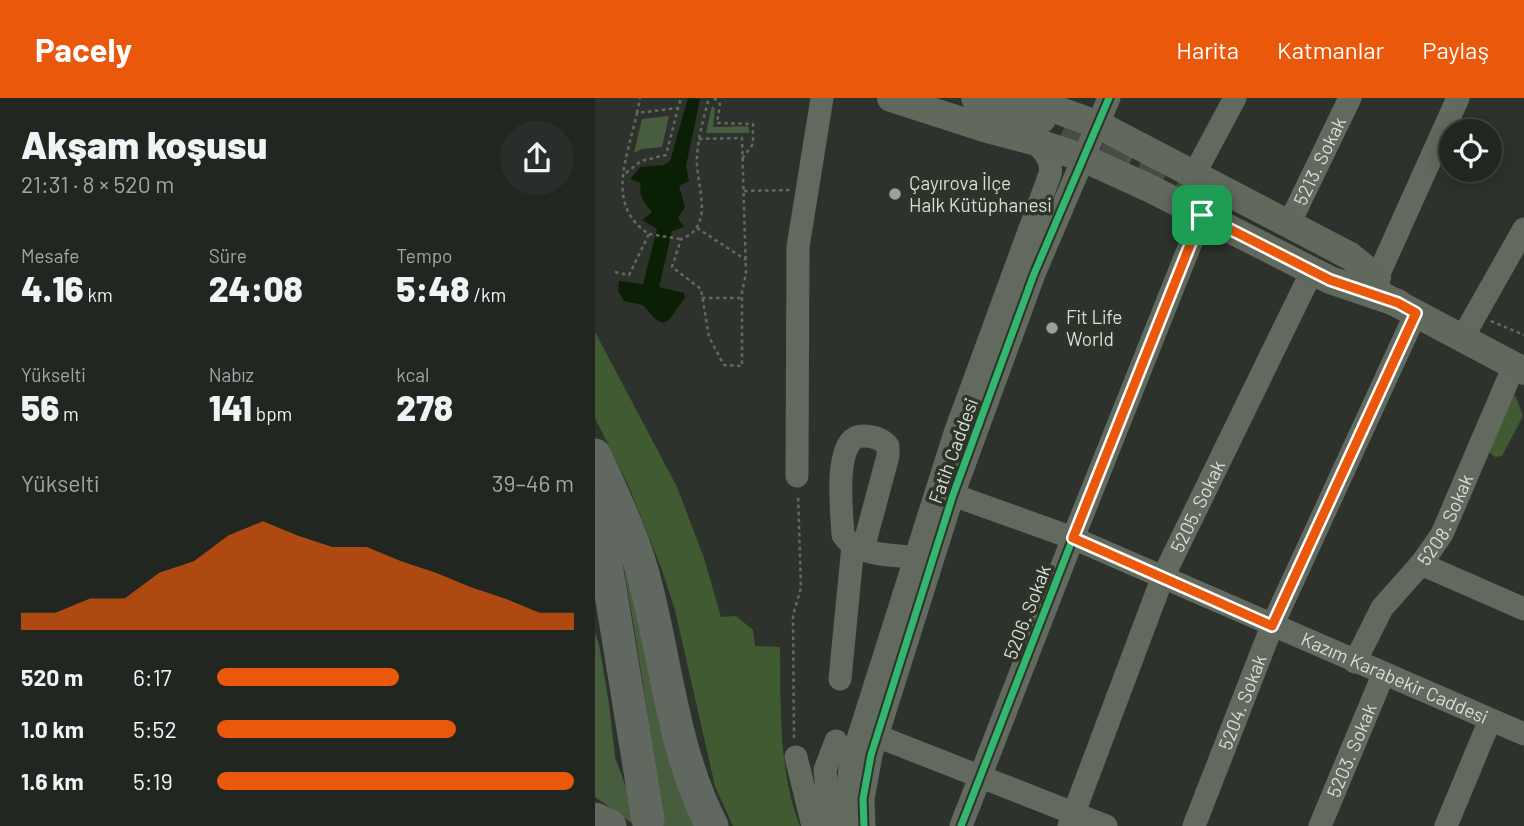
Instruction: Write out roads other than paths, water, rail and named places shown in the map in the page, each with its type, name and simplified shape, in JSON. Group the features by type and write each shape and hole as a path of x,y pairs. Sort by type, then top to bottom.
{"highway":[{"path":"595,455 639,558 687,768 712,826"},
{"path":"595,512 648,820"},
{"path":"595,819 610,826"}],"main road":[{"path":"891,98 1083,158 1151,189 1192,185 1289,224 1350,256 1377,278"},
{"path":"941,98 1063,132 975,98"},
{"path":"1024,98 1099,125 1192,185 1312,271 1407,308"},
{"path":"1192,185 1377,278 1472,321 1521,364"},
{"path":"1192,185 1407,308 1521,364"}],"street":[{"path":"797,477 798,247 822,98"},
{"name":"Fatih Caddesi","path":"864,826 866,776 920,567 953,495 1034,274 1109,98"},
{"name":"5206. Sokak","path":"961,826 1073,538 1192,185 1235,98"},
{"name":"5213. Sokak","path":"1289,224 1350,98"},
{"path":"1377,278 1458,98"},
{"path":"848,826 847,793 851,761 920,567 955,433 1050,174 1051,167 1047,156 1033,141"},
{"path":"1472,321 1524,229"},
{"name":"5205. Sokak","path":"1072,820 1162,579 1312,271"},
{"name":"5204. Sokak","path":"1194,826 1272,626 1407,308"},
{"name":"5208. Sokak","path":"1355,662 1382,608 1421,564 1442,534 1521,364"},
{"name":"Kazım Karabekir Caddesi","path":"953,495 1073,538 1162,579 1524,734"},
{"path":"840,678 864,549 920,567"},
{"path":"1421,564 1524,608"},
{"name":"5203. Sokak","path":"1320,826 1383,675"},
{"path":"1447,826 1490,720"},
{"path":"877,736 982,776 1072,820 1106,826"},
{"path":"814,826 826,762 836,741"},
{"path":"796,757 814,826"},
{"path":"825,778 830,826"}],"tunnel":[{"path":"1065,126 1186,184"}],"place":[{"name":"Çayırova İlçe Halk Kütüphanesi","path":"895,194"},
{"name":"Fit Life World","path":"1052,328"}]}
